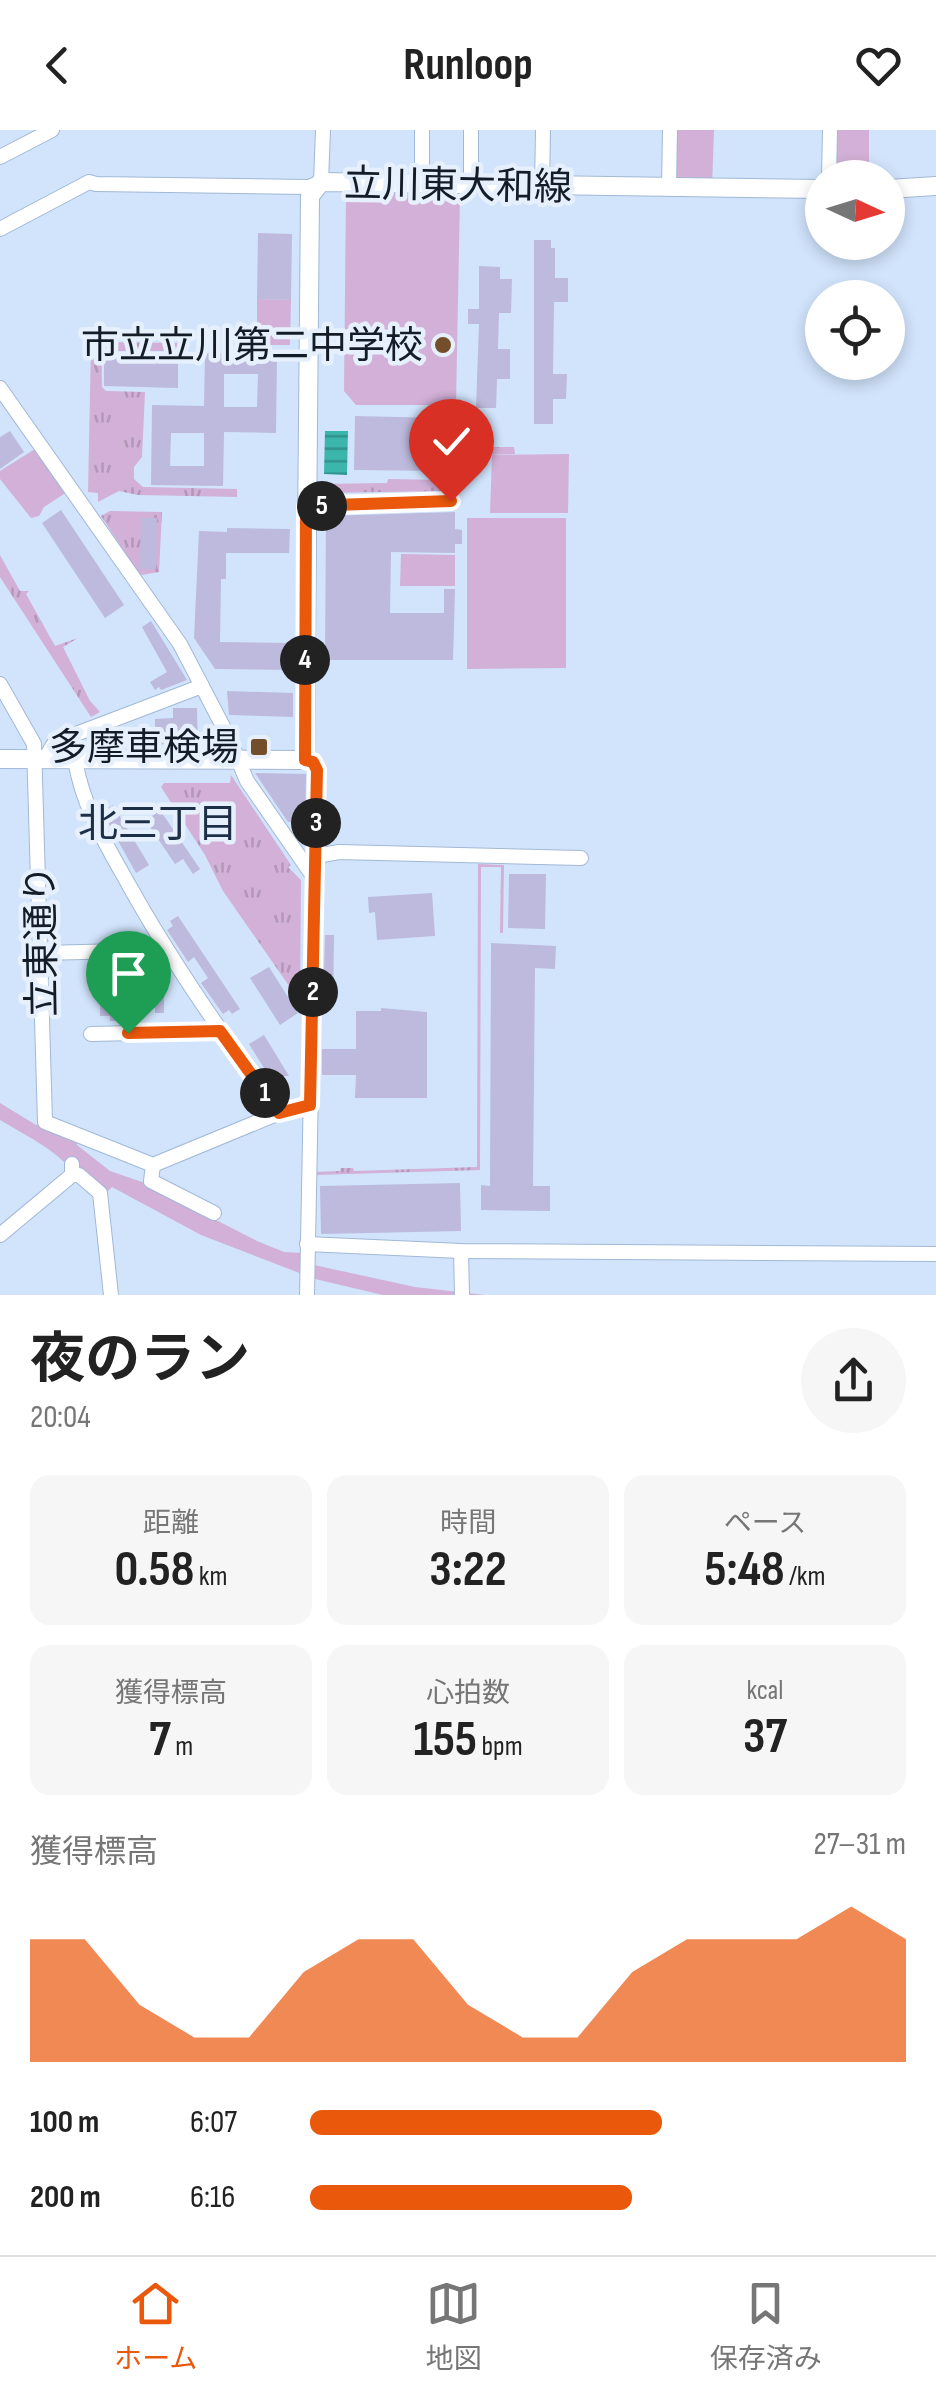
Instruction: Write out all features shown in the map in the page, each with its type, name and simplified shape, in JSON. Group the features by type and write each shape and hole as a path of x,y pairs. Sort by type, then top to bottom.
{"main road":[{"name":"立川東大和線","path":"305,760 310,196 321,182 805,189"},
{"path":"905,188 936,186"},
{"path":"0,759 305,760"}],"street":[{"path":"0,157 52,130"},
{"path":"0,229 89,182 310,187 321,182 323,130"},
{"path":"422,130 422,185"},
{"path":"471,130 471,186"},
{"path":"542,187 543,130"},
{"path":"669,187 670,130"},
{"path":"830,130 830,160"},
{"path":"0,388 34,442 180,644 240,760 246,781 315,879"},
{"path":"0,416 15,407"},
{"path":"306,506 451,501"},
{"path":"0,684 41,759 53,745 76,734 202,686"},
{"name":"立東通り","path":"41,759 45,1122 154,1164"},
{"path":"75,759 94,822 165,950 279,1113"},
{"path":"305,760 313,762 317,770 307,1295"},
{"path":"316,856 339,852 580,858"},
{"path":"41,953 165,950"},
{"path":"91,1034 220,1031"},
{"path":"214,1213 151,1182 154,1164 279,1113 310,1105"},
{"path":"0,1235 72,1170 100,1193 110,1295"},
{"path":"307,1244 461,1251 936,1254"},
{"path":"461,1251 462,1295"}],"green space":[{"path":"672,130 714,130 712,187 671,186"},
{"path":"831,130 869,130 869,160 830,160"},
{"path":"346,192 457,192 460,196 456,405 356,405 344,391"},
{"path":"257,299 291,300 290,345 257,345"},
{"path":"100,342 178,343 178,351 101,351 102,387 106,391 145,392 142,457 134,467 134,479 143,487 237,489 237,497 138,495 119,491 98,502 98,493 88,492 91,346"},
{"path":"476,447 514,447 515,454 477,455 445,491 323,493 314,484 446,480"},
{"path":"35,449 67,492 44,507 39,516 31,518 0,479 0,471"},
{"path":"569,454 568,513 490,513 492,455"},
{"path":"110,511 162,512 159,572 141,575 135,568 101,516"},
{"path":"467,518 566,518 566,668 467,669"},
{"path":"401,554 455,555 455,586 400,586"},
{"path":"0,555 20,591 29,591 26,594 55,646 78,638 63,647 90,701 100,712 91,717 0,577"},
{"path":"231,775 291,865 288,867 301,880 300,995 296,996 223,891 161,787 164,783 230,783"},
{"path":"478,864 504,865 503,933 501,867 481,867 480,1170 316,1175 341,1168 354,1171 477,1167"},
{"path":"0,1103 36,1125 75,1138 77,1145 110,1171 142,1182 257,1241 284,1252 301,1253 314,1265 415,1287 485,1295 383,1295 315,1279 201,1235 112,1187 107,1192 67,1159 64,1162 0,1120"}],"shaded area":[{"path":"325,431 348,431 347,475 324,474"}],"building":[{"path":"258,233 292,234 291,300 257,299"},
{"path":"534,240 551,240 551,248 555,248 555,278 568,278 568,302 554,302 553,374 567,374 566,399 553,399 553,424 534,424"},
{"path":"479,266 500,267 500,279 512,279 511,313 499,313 498,349 510,349 510,379 497,379 496,408 476,408 479,324 468,324 468,309 479,309"},
{"path":"104,352 178,353 178,388 104,386"},
{"path":"205,353 277,354 276,433 224,432 223,486 151,485 152,405 204,406","holes":["224,374 258,374 257,407 224,407","171,433 204,433 204,466 170,466"]},
{"path":"355,416 440,418 439,471 354,470"},
{"path":"10,431 24,452 0,469 0,437"},
{"path":"61,510 124,605 105,618 42,523"},
{"path":"455,512 455,529 462,530 462,544 455,544 455,553 391,552 390,613 444,613 444,589 455,589 453,660 325,660 326,516"},
{"path":"141,518 157,518 156,569 140,569"},
{"path":"227,528 290,529 289,553 226,553 226,579 221,579 220,642 292,643 291,670 215,669 194,638 199,531 227,532"},
{"path":"151,621 187,680 161,690 155,690 150,682 167,672 142,627"},
{"path":"227,691 293,693 293,717 229,715"},
{"path":"173,708 197,708 198,747 79,747 121,728 155,729 155,719 173,718"},
{"path":"255,773 306,774 305,843 292,822 288,822"},
{"path":"113,805 149,865 136,873 102,812"},
{"path":"160,810 200,869 193,874 183,859 175,864 148,824"},
{"path":"509,874 546,874 545,929 508,928"},
{"path":"432,893 435,936 377,940 375,912 369,913 368,897"},
{"path":"178,916 240,1009 232,1014 229,1010 223,1014 201,983 208,978 194,957 188,962 167,930 173,926 170,921"},
{"path":"325,935 334,935 333,1007 323,1007"},
{"path":"491,943 556,946 555,969 535,968 533,1186 550,1186 550,1211 481,1210 481,1185 490,1186"},
{"path":"109,962 118,962 119,1021 100,1016 100,968 109,968"},
{"path":"154,964 164,964 164,1013 144,1008 143,970 155,969"},
{"path":"269,967 298,1013 280,1025 250,978"},
{"path":"381,1008 427,1012 427,1098 355,1098 356,1075 322,1075 322,1049 356,1049 356,1011"},
{"path":"264,1035 289,1076 269,1076 249,1044"},
{"path":"460,1183 461,1231 321,1234 320,1186"}],"place":[{"name":"市立立川第二中学校","path":"443,345"},
{"name":"多摩車検場","path":"259,747"}],"district":[{"name":"北三丁目","path":"158,823"}],"route":[{"path":"128,1033 220,1031 279,1113 310,1105 317,770 313,762 305,760 306,506 451,501"}]}
